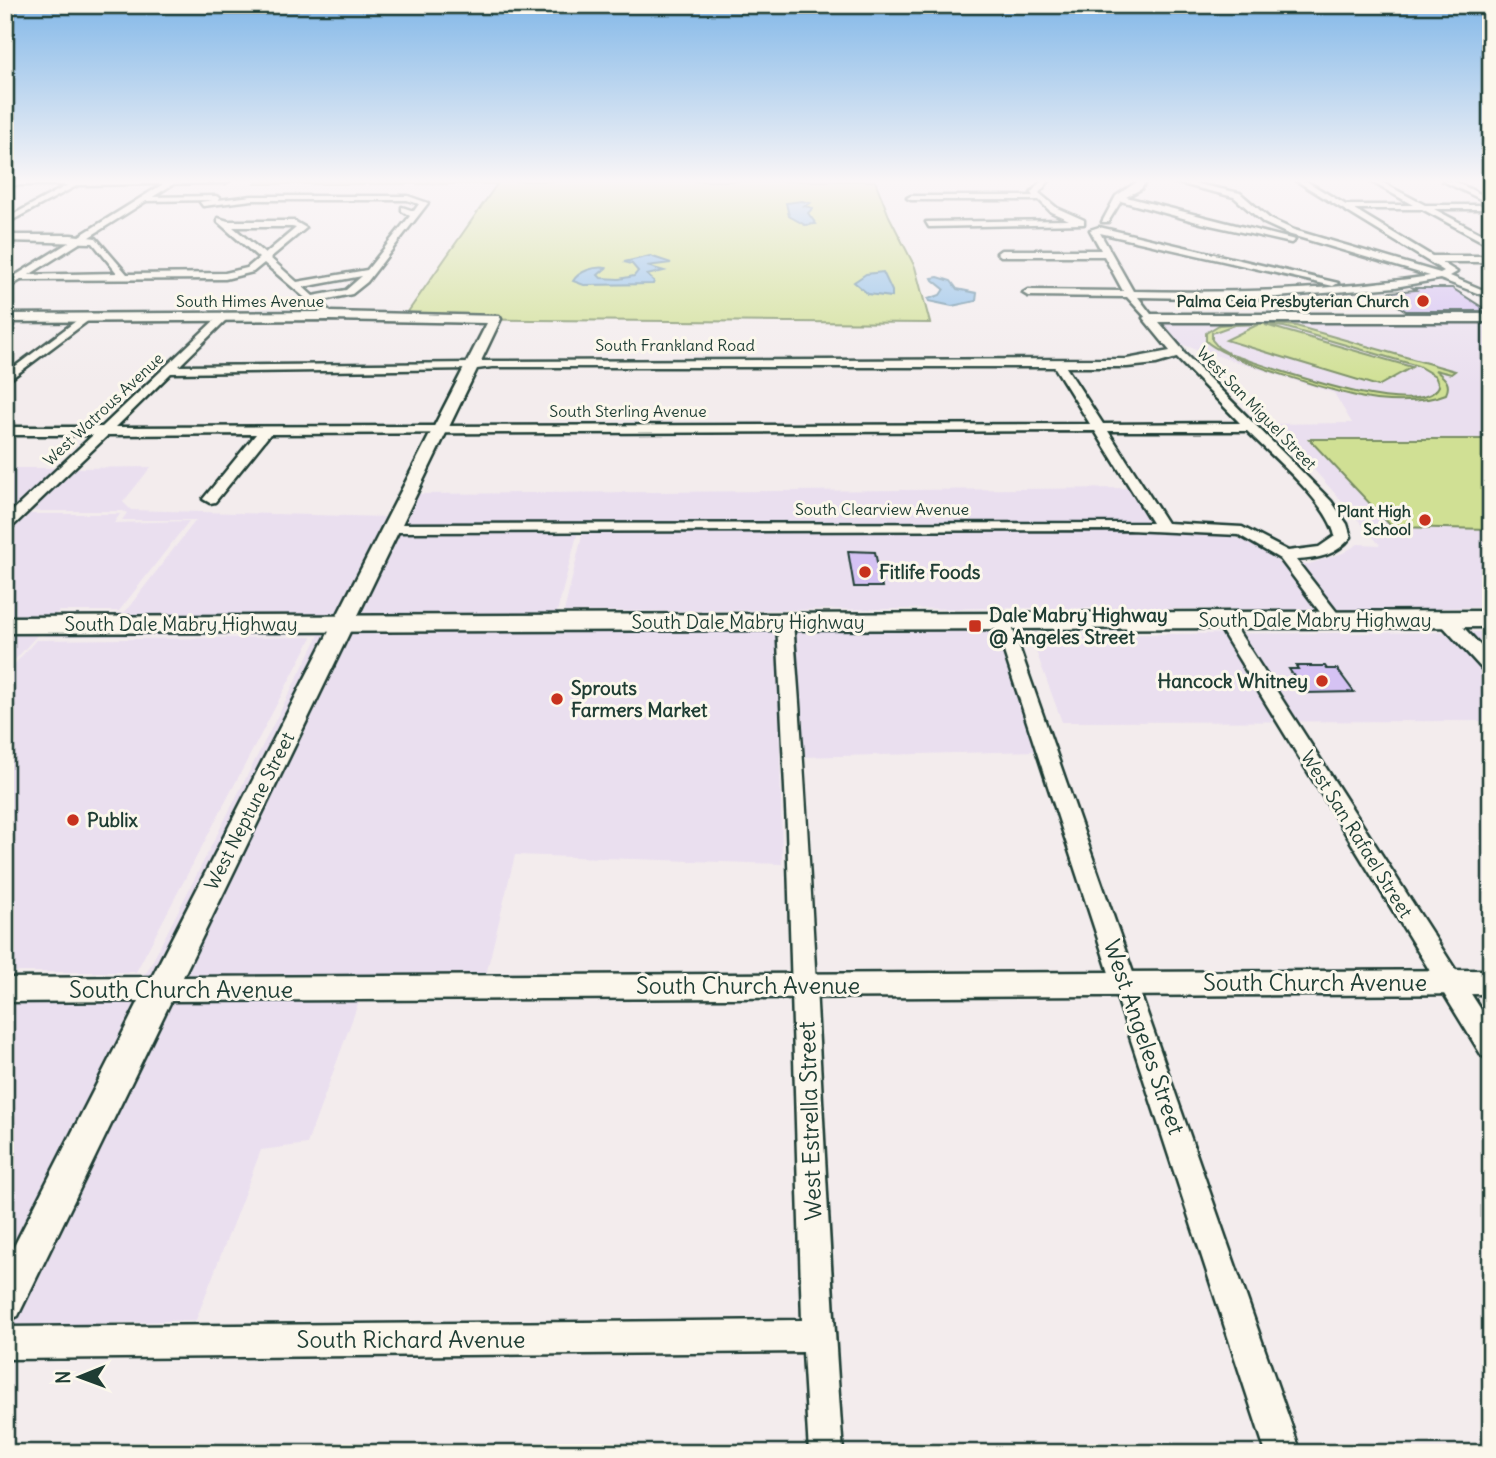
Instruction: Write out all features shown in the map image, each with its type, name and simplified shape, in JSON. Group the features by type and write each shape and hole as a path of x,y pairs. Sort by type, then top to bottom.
{"main road":[{"name":"South Dale Mabry Highway","path":"5,625 1491,619"}],"street":[{"path":"5,287 64,249"},
{"path":"102,249 121,276"},
{"path":"252,249 330,316"},
{"path":"225,276 250,270 277,249"},
{"path":"311,299 349,292 388,249"},
{"name":"West San Miguel Street","path":"1103,249 1129,293 1178,353 1326,504 1340,524 1343,537 1335,548 1310,555 1285,556"},
{"path":"1199,249 1358,288"},
{"path":"1339,249 1447,274 1487,294"},
{"path":"1415,249 1431,259 1447,274"},
{"path":"1001,253 1105,253"},
{"path":"1431,259 1491,259"},
{"path":"297,285 370,272"},
{"path":"1028,293 1253,296 1358,288 1447,274"},
{"path":"22,277 259,275"},
{"path":"270,275 281,275"},
{"name":"South Himes Avenue","path":"5,318 330,316 495,320"},
{"path":"5,380 88,317"},
{"name":"West Watrous Avenue","path":"5,526 224,317"},
{"path":"1149,318 1491,318"},
{"name":"West Neptune Street","path":"5,1303 495,320"},
{"name":"South Frankland Road","path":"171,370 473,366 503,362 1127,363 1156,360 1178,353"},
{"path":"1058,363 1161,527"},
{"name":"South Sterling Avenue","path":"5,431 1250,427"},
{"path":"210,499 266,430"},
{"name":"South Clearview Avenue","path":"391,528 1161,527 1242,531 1285,556 1335,621"},
{"name":"West San Rafael Street","path":"1223,620 1491,1048"},
{"path":"1447,620 1491,668"},
{"name":"West Angeles Street","path":"1002,621 1284,1453"},
{"name":"West Estrella Street","path":"785,622 806,986 817,1336 826,1453"},
{"name":"South Church Avenue","path":"5,990 1491,982"},
{"name":"South Richard Avenue","path":"5,1343 817,1336"}],"shaded area":[{"path":"1162,321 1491,321 1491,607 1438,608 1439,610 1013,608 564,612 583,532 1215,532 1243,540 1271,554 1280,564 1309,564 1343,553 1358,544 1380,545 1281,432 1253,424 1352,423 1334,393 1180,344"},
{"path":"151,467 123,502 131,510 387,517 392,511 336,619 57,621 63,614 125,612 196,520 122,520 127,513 123,511 28,511 75,468"},
{"path":"5,468 61,468 14,511 5,511"},
{"path":"1131,488 1152,523 400,524 415,494"},
{"path":"5,514 120,514 114,523 189,521 119,611 59,611 5,671"},
{"path":"396,531 578,531 557,612 562,615 1014,611 1321,613 353,619"},
{"path":"995,625 1037,751 800,757 795,626"},
{"path":"778,626 782,864 515,855 485,979 176,980 348,628"},
{"path":"331,628 152,981 135,979 147,972 319,635 44,636 50,629"},
{"path":"1491,632 1491,721 1062,722 1030,635"},
{"path":"312,637 136,972 5,972 5,675 36,640"},
{"path":"360,998 307,1144 261,1150 196,1320 9,1327 168,999"},
{"path":"142,999 5,1272 5,1000"}],"green space":[{"path":"452,249 906,249 915,267 930,323 403,319"},
{"path":"1254,322 1296,326 1455,371 1451,374 1435,370 1446,380 1448,386 1446,394 1438,397 1402,401 1376,400 1314,385 1260,367 1217,349 1206,341 1206,333 1219,325","holes":["1259,324 1226,340 1378,386 1412,367 1265,325 1284,327 1418,366 1435,376 1439,386 1426,396 1403,399 1341,389 1232,355 1212,340 1212,333 1234,325"]},
{"path":"1309,439 1491,439 1491,529 1392,527"}],"water":[{"path":"650,256 671,263 647,266 664,271 647,275 654,281 653,284 584,285 573,281 583,272 597,268 606,268 598,275 601,278 634,276 638,271 632,264 624,262"},
{"path":"883,272 892,297 868,294 854,282 866,274"},
{"path":"932,278 951,281 957,289 977,293 976,301 952,306 929,301 928,299 940,295 944,289"}],"building":[{"name":"Palma Ceia Presbyterian Church","path":"1413,288 1452,288 1488,311 1406,311 1391,301 1403,301 1390,292 1416,290"},
{"name":"Fitlife Foods","path":"848,551 875,552 882,587 854,587"},
{"name":"Hancock Whitney","path":"1296,666 1325,666 1327,669 1337,669 1354,692 1305,693 1289,669 1298,669"}],"place":[{"name":"Palma Ceia Presbyterian Church","path":"1423,301"},
{"name":"Plant High School","path":"1425,520"},
{"name":"Fitlife Foods","path":"865,572"},
{"name":"Dale Mabry Highway @ Angeles Street","path":"975,626"},
{"name":"Hancock Whitney","path":"1322,681"},
{"name":"Sprouts Farmers Market","path":"557,699"},
{"name":"Publix","path":"73,820"}]}
